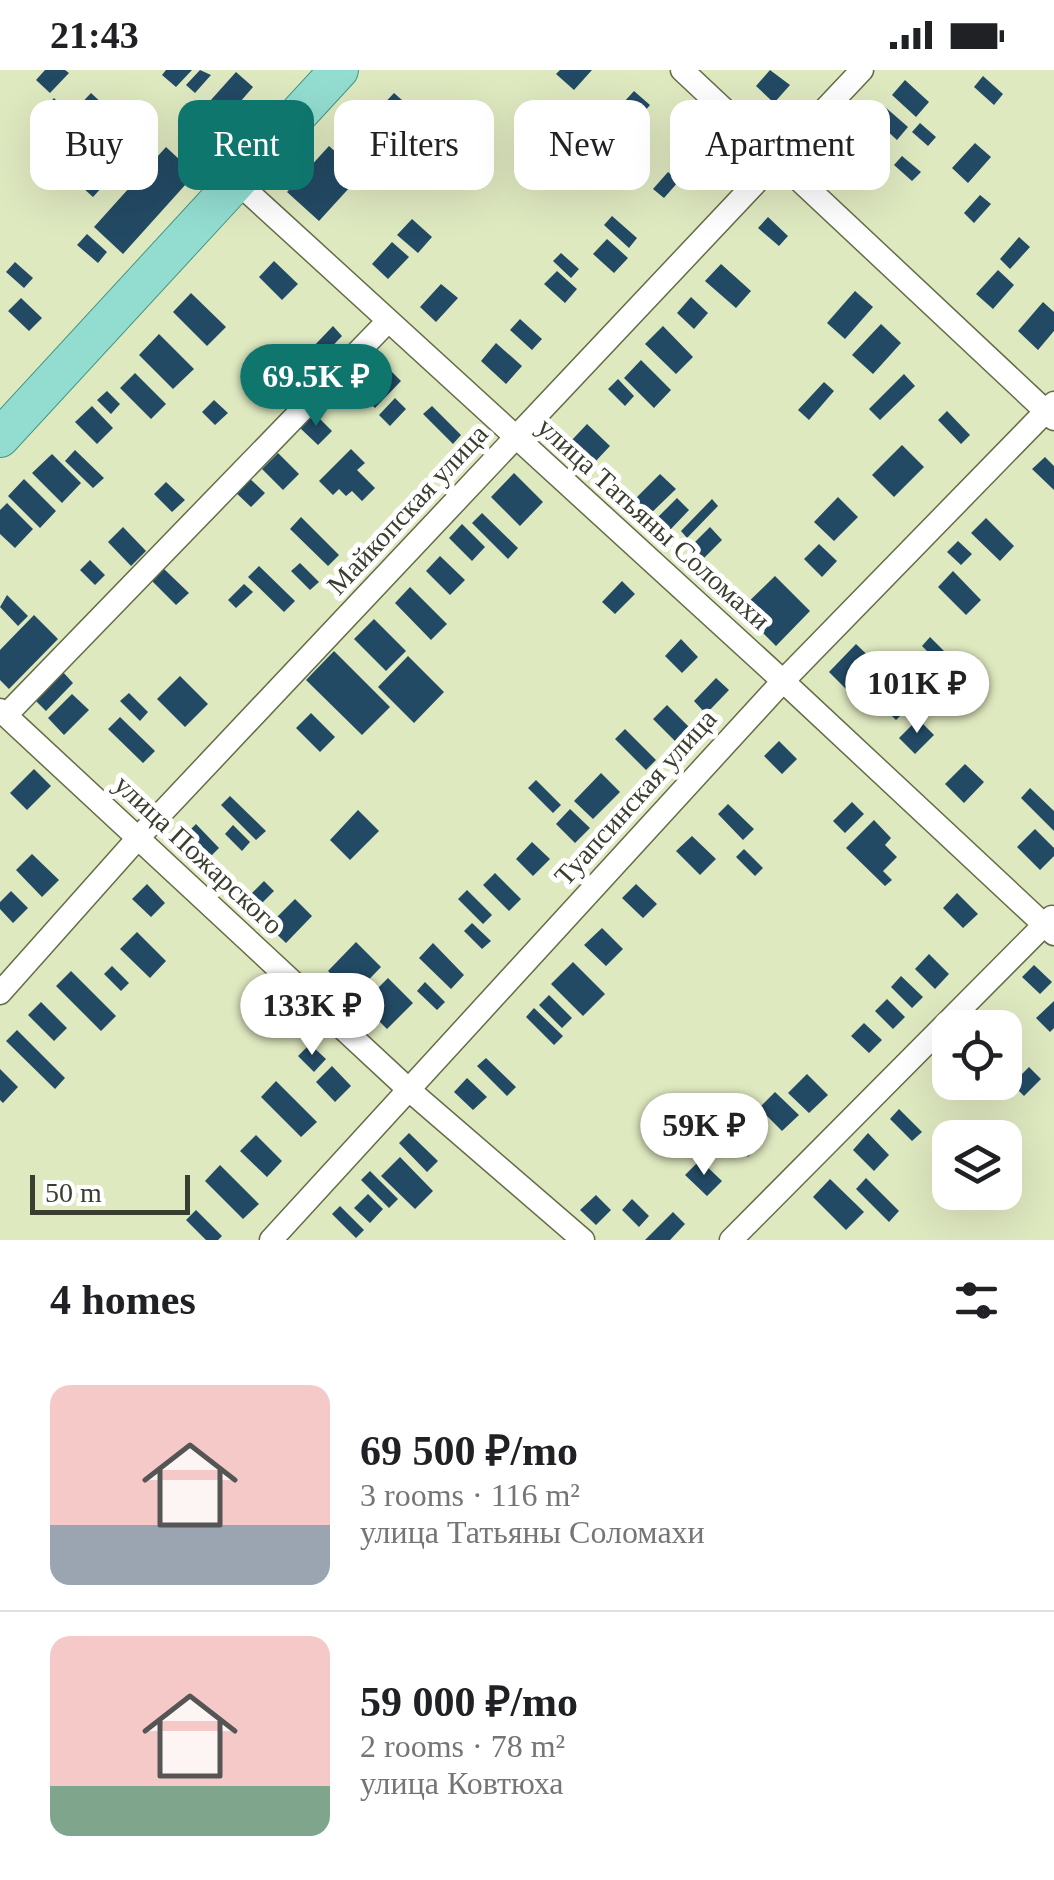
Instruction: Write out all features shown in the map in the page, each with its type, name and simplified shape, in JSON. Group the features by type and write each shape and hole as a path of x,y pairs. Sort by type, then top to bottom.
{"main road":[{"path":"312,100 339,70"},
{"path":"0,438 230,190"}],"street":[{"path":"682,70 714,100"},
{"name":"Майкопская улица","path":"834,100 862,70"},
{"name":"улица Татьяны Соломахи","path":"246,190 1050,925"},
{"name":"Майкопская улица","path":"0,993 138,838 750,190"},
{"path":"811,190 1051,411"},
{"path":"3,712 388,321"},
{"name":"Туапсинская улица","path":"271,1240 782,680 1051,411"},
{"name":"улица Пожарского","path":"3,712 408,1089 582,1240"},
{"path":"732,1240 1050,925"}],"building":[{"path":"45,70 69,73 50,93 36,80"},
{"path":"166,70 192,70 176,87 162,75"},
{"path":"200,70 211,75 195,93 186,85"},
{"path":"560,70 592,70 574,90 556,74"},
{"path":"770,70 790,85 777,100 771,100 756,86"},
{"path":"236,72 253,87 242,100 211,100"},
{"path":"983,76 1003,94 994,105 974,87"},
{"path":"905,80 929,102 916,117 892,95"},
{"path":"634,91 644,100 626,100"},
{"path":"890,111 908,127 897,140 890,134"},
{"path":"920,123 936,137 928,146 912,132"},
{"path":"975,143 991,157 968,183 952,168"},
{"path":"329,146 334,151 334,190 347,190 319,221 287,192 314,190 314,162"},
{"path":"166,147 178,158 181,190 123,254 94,227 127,190 158,190 158,156"},
{"path":"902,156 921,172 912,181 894,165"},
{"path":"670,174 671,190 664,198 653,189"},
{"path":"980,195 991,204 974,223 964,213"},
{"path":"612,216 637,238 629,248 604,225"},
{"path":"768,217 788,236 779,246 758,228"},
{"path":"412,219 432,237 418,253 397,235"},
{"path":"87,234 107,252 98,263 77,245"},
{"path":"1019,237 1030,247 1010,269 1000,259"},
{"path":"607,239 628,258 614,273 593,254"},
{"path":"392,242 409,257 388,279 372,264"},
{"path":"561,253 579,269 571,278 553,261"},
{"path":"274,261 298,284 282,300 259,277"},
{"path":"15,262 33,278 24,288 6,272"},
{"path":"721,264 751,291 736,308 705,281"},
{"path":"998,270 1014,285 993,309 976,294"},
{"path":"557,271 577,289 565,303 544,284"},
{"path":"441,284 458,298 436,322 420,307"},
{"path":"855,291 873,307 845,339 827,323"},
{"path":"191,293 226,327 207,346 173,312"},
{"path":"691,297 708,313 694,329 677,313"},
{"path":"21,298 42,318 29,331 8,311"},
{"path":"1043,302 1054,312 1054,331 1038,350 1018,331"},
{"path":"520,319 542,339 532,350 510,330"},
{"path":"881,324 901,343 873,374 852,355"},
{"path":"333,326 342,336 321,358 311,349"},
{"path":"663,326 693,357 676,374 645,344"},
{"path":"159,334 194,369 173,389 139,355"},
{"path":"496,343 522,366 506,384 481,361"},
{"path":"368,349 384,365 357,393 340,377"},
{"path":"641,360 671,390 654,408 624,378"},
{"path":"391,371 401,381 375,408 365,398"},
{"path":"135,373 166,404 151,419 120,388"},
{"path":"904,374 915,386 880,420 869,409"},
{"path":"618,379 634,396 625,406 608,389"},
{"path":"824,382 834,391 809,420 798,410"},
{"path":"107,391 120,404 111,414 97,400"},
{"path":"395,398 406,409 390,426 379,415"},
{"path":"214,400 228,413 215,425 202,412"},
{"path":"92,406 113,428 97,444 75,422"},
{"path":"432,406 461,435 453,444 423,414"},
{"path":"947,411 970,435 961,444 938,420"},
{"path":"314,413 332,431 318,445 300,428"},
{"path":"587,424 610,446 594,463 571,441"},
{"path":"902,445 924,467 894,497 872,475"},
{"path":"351,449 365,463 357,470 375,488 362,501 352,491 346,496 339,489 333,495 319,481"},
{"path":"75,450 104,478 93,488 65,461"},
{"path":"278,453 299,474 283,490 262,469"},
{"path":"52,454 81,483 62,503 32,473"},
{"path":"1045,457 1054,466 1054,490 1032,469"},
{"path":"514,473 543,502 520,526 491,497"},
{"path":"660,474 676,489 647,517 632,502"},
{"path":"247,476 265,493 251,507 233,490"},
{"path":"24,479 56,511 40,528 8,496"},
{"path":"166,482 185,500 172,512 154,494"},
{"path":"838,497 858,517 834,541 814,522"},
{"path":"677,498 689,510 670,530 658,517"},
{"path":"712,499 718,506 687,538 681,531"},
{"path":"7,503 33,529 15,548 0,534 0,510"},
{"path":"482,513 518,548 508,559 472,523"},
{"path":"301,517 339,555 328,566 290,529"},
{"path":"986,518 1014,546 1000,561 971,533"},
{"path":"462,524 485,547 472,561 449,538"},
{"path":"123,527 146,551 131,566 108,542"},
{"path":"710,527 722,540 700,562 688,549"},
{"path":"958,541 972,554 961,565 947,552"},
{"path":"819,544 837,561 822,577 804,559"},
{"path":"440,556 465,580 450,595 426,571"},
{"path":"90,560 105,575 95,585 80,570"},
{"path":"300,563 319,582 310,590 291,571"},
{"path":"259,566 295,601 284,612 248,577"},
{"path":"164,569 189,593 176,605 152,581"},
{"path":"953,571 981,600 966,615 938,587"},
{"path":"775,576 810,611 776,646 740,610"},
{"path":"622,581 635,594 615,614 602,602"},
{"path":"244,584 253,592 236,608 228,600"},
{"path":"410,587 447,624 431,640 395,603"},
{"path":"7,595 28,616 18,626 0,607"},
{"path":"34,615 58,639 9,689 0,680 0,650"},
{"path":"374,619 406,651 386,671 354,639"},
{"path":"930,637 946,653 938,662 922,646"},
{"path":"681,639 698,657 682,673 665,656"},
{"path":"856,644 885,672 857,700 829,672"},
{"path":"334,651 390,707 362,735 306,680"},
{"path":"408,656 444,692 414,723 378,687"},
{"path":"62,671 73,683 46,711 34,699"},
{"path":"180,676 208,704 185,727 157,699"},
{"path":"716,678 729,690 706,714 694,701"},
{"path":"129,693 148,712 140,721 120,701"},
{"path":"898,693 911,705 896,720 884,708"},
{"path":"72,694 89,710 64,735 48,718"},
{"path":"667,705 689,727 675,741 653,719"},
{"path":"311,713 335,737 320,752 296,728"},
{"path":"120,717 155,751 143,763 108,729"},
{"path":"918,719 934,735 915,754 899,738"},
{"path":"625,729 656,760 646,770 615,739"},
{"path":"779,741 797,759 782,774 764,756"},
{"path":"965,764 984,782 964,803 945,784"},
{"path":"34,769 51,786 27,810 10,793"},
{"path":"601,773 620,792 593,819 574,801"},
{"path":"536,780 561,805 553,813 528,788"},
{"path":"1030,788 1054,811 1054,831 1021,798"},
{"path":"230,796 266,831 256,840 221,805"},
{"path":"852,802 864,814 845,833 833,821"},
{"path":"728,804 754,829 743,840 718,814"},
{"path":"570,809 590,828 575,843 556,824"},
{"path":"358,810 379,831 350,860 330,840"},
{"path":"874,820 891,838 885,845 897,857 883,871 892,880 885,886 846,848"},
{"path":"196,824 219,848 202,865 178,842"},
{"path":"233,825 250,842 242,851 225,834"},
{"path":"1035,829 1054,848 1054,856 1040,870 1017,847"},
{"path":"692,836 716,859 700,875 676,851"},
{"path":"532,842 550,859 533,876 516,859"},
{"path":"744,849 763,868 755,876 736,857"},
{"path":"32,854 59,880 42,897 16,870"},
{"path":"495,873 521,899 509,911 483,885"},
{"path":"264,881 274,891 250,915 240,905"},
{"path":"147,884 165,903 151,917 132,899"},
{"path":"636,884 657,904 643,918 622,898"},
{"path":"467,890 492,915 483,924 458,899"},
{"path":"11,891 28,908 13,923 0,909 0,902"},
{"path":"957,893 978,914 963,928 943,908"},
{"path":"295,899 312,916 286,943 268,926"},
{"path":"472,923 491,941 482,949 464,931"},
{"path":"602,928 623,949 606,966 584,945"},
{"path":"137,932 166,961 150,978 120,949"},
{"path":"356,942 381,967 353,996 328,971"},
{"path":"433,943 464,975 451,989 419,958"},
{"path":"929,954 949,974 935,989 915,969"},
{"path":"573,962 605,994 583,1016 551,984"},
{"path":"1034,965 1052,982 1040,994 1022,977"},
{"path":"112,966 129,983 121,991 104,974"},
{"path":"71,971 116,1016 101,1031 56,986"},
{"path":"901,976 923,997 912,1008 891,987"},
{"path":"388,978 413,1003 387,1029 362,1004"},
{"path":"425,982 445,1002 437,1010 417,991"},
{"path":"549,995 572,1018 562,1028 539,1005"},
{"path":"887,999 905,1017 893,1029 875,1011"},
{"path":"1054,1001 1054,1028 1050,1032 1036,1018"},
{"path":"41,1002 67,1028 54,1041 28,1015"},
{"path":"534,1008 563,1036 554,1045 526,1017"},
{"path":"864,1023 882,1040 869,1053 851,1036"},
{"path":"17,1030 65,1078 55,1089 6,1041"},
{"path":"310,1044 326,1059 314,1072 298,1056"},
{"path":"486,1058 516,1087 507,1096 477,1066"},
{"path":"332,1066 351,1086 335,1102 316,1082"},
{"path":"1029,1067 1041,1079 1024,1096 1022,1094 1022,1074"},
{"path":"0,1069 18,1087 3,1103 0,1100"},
{"path":"807,1074 828,1095 809,1113 788,1093"},
{"path":"467,1078 487,1097 473,1110 454,1092"},
{"path":"276,1081 317,1122 301,1137 261,1097"},
{"path":"775,1092 799,1115 782,1131 759,1108"},
{"path":"899,1109 922,1132 912,1141 890,1119"},
{"path":"741,1126 760,1144 748,1157 729,1138"},
{"path":"409,1133 438,1161 427,1172 399,1143"},
{"path":"868,1133 889,1155 874,1171 853,1150"},
{"path":"256,1135 282,1161 267,1177 240,1151"},
{"path":"400,1157 433,1191 415,1209 381,1176"},
{"path":"700,1160 722,1181 707,1196 685,1175"},
{"path":"220,1165 259,1204 243,1219 205,1181"},
{"path":"370,1171 398,1199 389,1208 361,1180"},
{"path":"866,1178 899,1211 889,1222 856,1189"},
{"path":"830,1179 864,1212 846,1230 813,1197"},
{"path":"368,1194 383,1209 370,1223 354,1208"},
{"path":"596,1195 611,1210 596,1225 580,1210"},
{"path":"632,1199 649,1216 639,1227 622,1210"},
{"path":"340,1206 364,1230 356,1238 332,1214"},
{"path":"196,1210 222,1236 218,1240 206,1240 186,1220"},
{"path":"673,1212 685,1224 670,1240 645,1240"}]}
